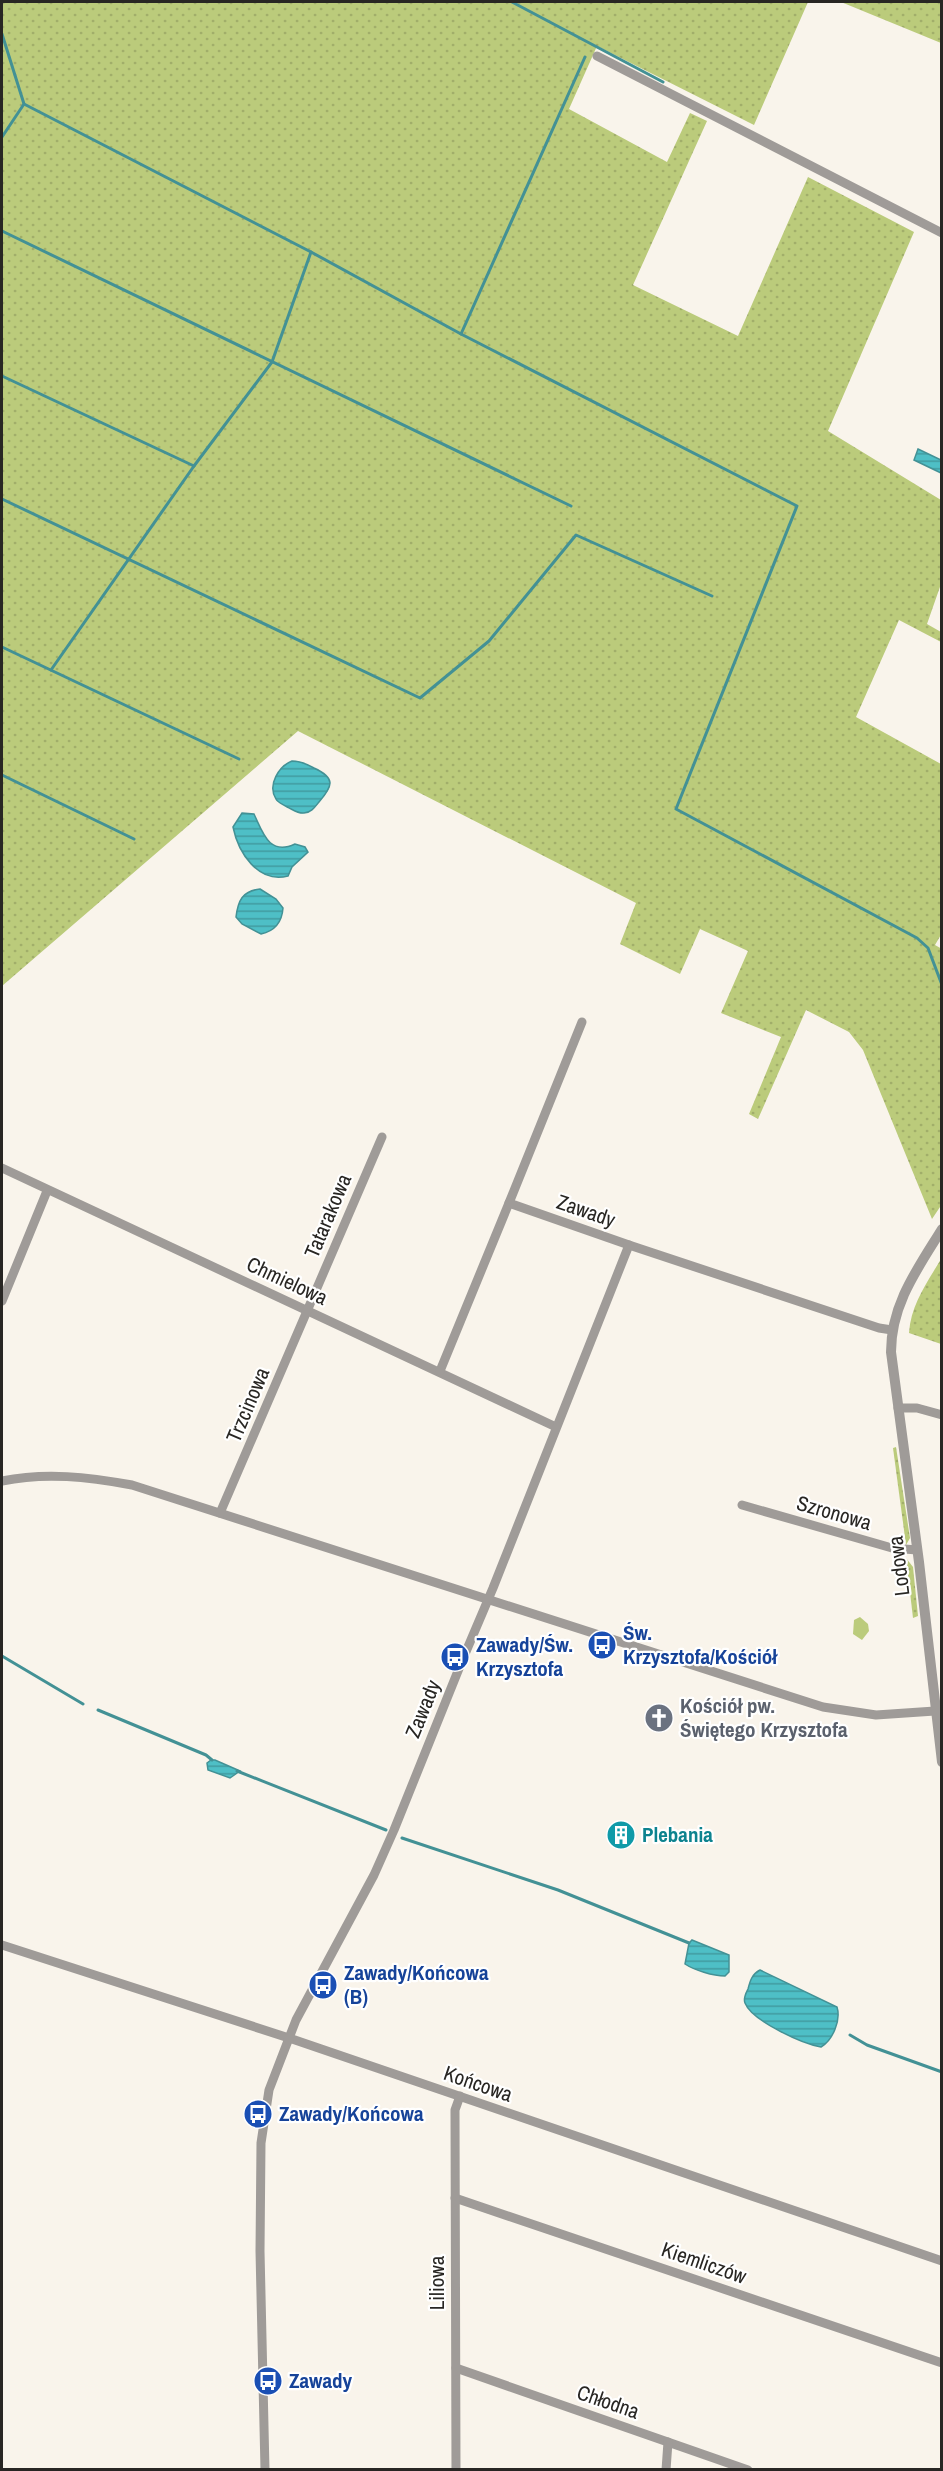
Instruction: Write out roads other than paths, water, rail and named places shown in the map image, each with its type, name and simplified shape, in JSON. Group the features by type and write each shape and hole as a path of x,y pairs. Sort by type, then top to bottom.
{"street":[{"path":"597,56 942,233"},
{"path":"440,1371 582,1022"},
{"name":"Tatarakowa","path":"307,1310 382,1137"},
{"name":"Chmielowa","path":"2,1168 556,1427"},
{"path":"2,1301 47,1191"},
{"name":"Zawady","path":"265,2469 260,2251 261,2143 269,2090 288,2038 306,2000 383,1856 629,1245 509,1203"},
{"name":"Lodowa","path":"942,1229 910,1281 898,1306 892,1330 891,1359 936,1678 935,1711 942,1762"},
{"path":"629,1245 879,1328 892,1330"},
{"name":"Trzcinowa","path":"220,1513 307,1310"},
{"path":"898,1408 917,1408 942,1415"},
{"path":"2,1481 39,1476 95,1478 132,1485 823,1707 876,1715 935,1711"},
{"name":"Szronowa","path":"742,1505 892,1548 917,1550"},
{"name":"Końcowa","path":"2,1945 288,2038 942,2261"},
{"name":"Liliowa","path":"456,2469 454,2198 455,2109 460,2096"},
{"name":"Kiemliczów","path":"454,2198 942,2363"},
{"name":"Chłodna","path":"456,2368 748,2469"},
{"path":"666,2469 668,2442"}],"water":[{"path":"918,449 941,460 941,473 914,460"},
{"path":"292,761 309,765 329,779 327,791 314,808 306,813 297,812 281,803 274,794 276,777 287,763"},
{"path":"242,813 254,814 264,835 273,845 286,847 295,844 305,847 308,852 292,867 288,876 267,875 259,871 245,856 233,827"},
{"path":"260,889 276,899 283,908 277,925 261,934 242,924 236,917 242,898 249,892"},
{"path":"211,1760 240,1771 230,1778 208,1770 207,1763"},
{"path":"692,1940 729,1955 729,1972 725,1976 715,1975 685,1964 689,1943"},
{"path":"760,1970 837,2007 837,2024 825,2044 821,2047 791,2037 767,2024 750,2010 744,1999 752,1978"}],"waterway":[{"path":"512,2 663,82"},
{"path":"2,34 24,104 311,252 461,334"},
{"path":"585,57 461,334 797,506 676,809 917,938 928,948 942,985"},
{"path":"2,137 24,104"},
{"path":"2,231 571,506"},
{"path":"51,670 194,466 272,362 311,252"},
{"path":"2,376 194,466"},
{"path":"2,499 420,698 489,641 576,535 712,596"},
{"path":"2,647 239,759"},
{"path":"2,775 134,839"},
{"path":"2,1656 83,1704"},
{"path":"98,1710 206,1755 212,1760"},
{"path":"237,1771 386,1830"},
{"path":"402,1838 558,1890 689,1943"},
{"path":"850,2035 867,2045 942,2072"}],"place":[{"name":"Św. Krzysztofa/Kościół","path":"602,1645"},
{"name":"Zawady/Św. Krzysztofa","path":"455,1657"},
{"name":"Kościół pw. Świętego Krzysztofa","path":"659,1718"},
{"name":"Plebania","path":"621,1835"},
{"name":"Zawady/Końcowa (B)","path":"323,1985"},
{"name":"Zawady/Końcowa","path":"258,2114"},
{"name":"Zawady","path":"268,2381"}]}
